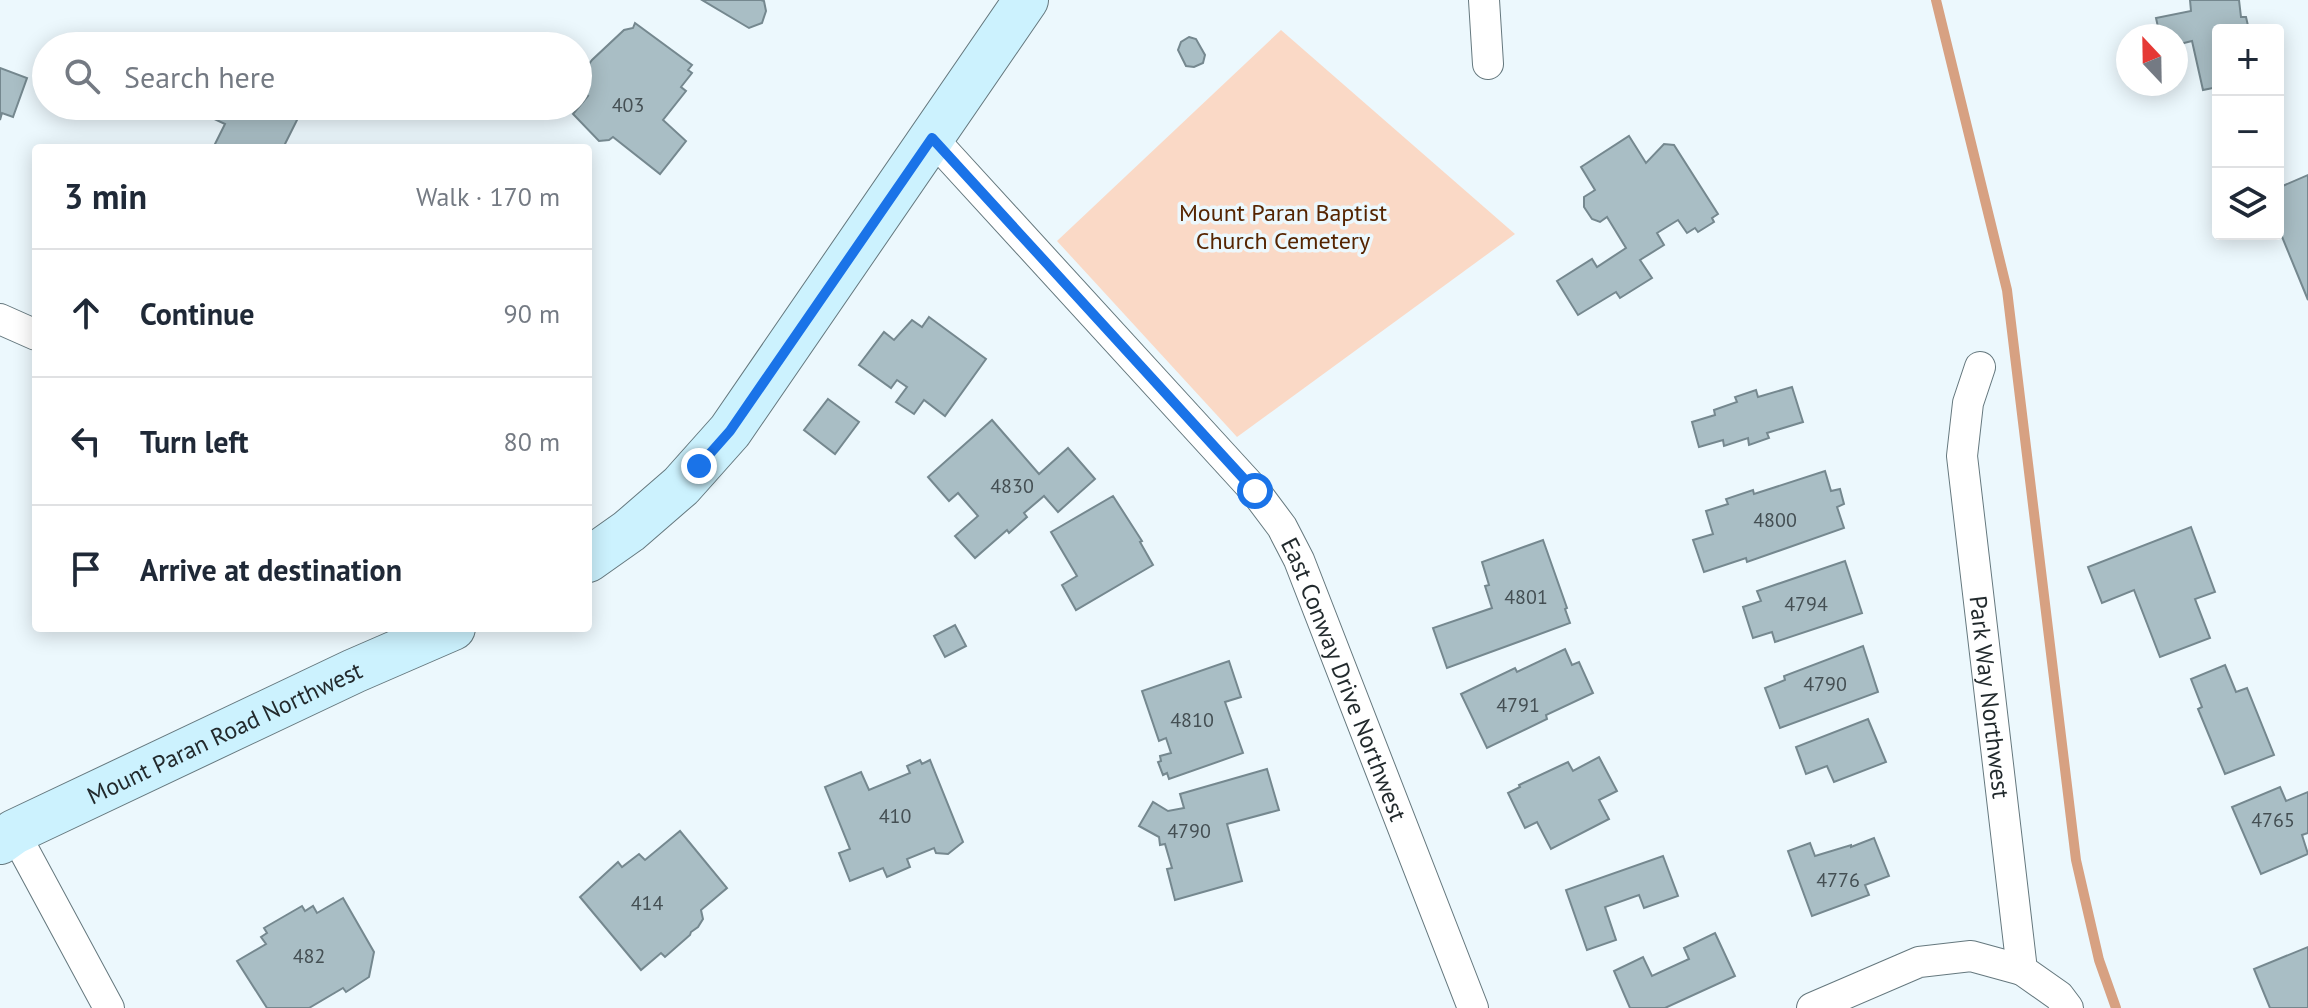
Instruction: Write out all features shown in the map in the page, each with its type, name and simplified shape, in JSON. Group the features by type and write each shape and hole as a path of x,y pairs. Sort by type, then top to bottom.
{"main road":[{"path":"592,557 629,531 681,486 730,431 1026,0"},
{"name":"Mount Paran Road Northwest","path":"7,837 340,677 444,632"}],"street":[{"path":"1484,0 1488,64"},
{"name":"East Conway Drive Northwest","path":"932,138 1255,491 1282,527 1299,560 1473,1008"},
{"path":"0,319 32,333"},
{"name":"Park Way Northwest","path":"1980,367 1968,403 1962,456 2022,970"},
{"path":"7,837 109,1008"},
{"path":"1812,1008 1919,962 1971,956 2022,970 2059,996 2068,1008"}],"green space":[{"name":"Mount Paran Baptist Church Cemetery","path":"1281,30 1515,234 1237,437 1057,241"}],"building":[{"path":"702,0 761,0 766,11 762,23 749,28"},
{"path":"2190,0 2239,0 2241,17 2246,17 2248,24 2212,24 2212,88 2203,90 2192,41 2188,42 2188,24 2157,24 2156,18 2191,11"},
{"path":"635,23 692,65 688,70 692,73 681,87 686,91 663,120 686,141 660,174 613,137 599,141 579,120 592,120 592,60 624,30 633,28"},
{"path":"1189,37 1196,39 1205,55 1203,63 1194,67 1186,66 1178,50 1181,42"},
{"path":"0,68 27,78 13,117 2,113 0,120"},
{"path":"217,120 297,120 285,144 215,144 225,124"},
{"path":"1629,136 1646,163 1664,144 1674,145 1718,214 1712,218 1714,222 1698,232 1695,228 1687,233 1678,220 1657,233 1664,245 1640,260 1652,278 1620,298 1616,292 1578,315 1557,281 1592,259 1597,267 1626,248 1607,217 1600,222 1592,219 1584,207 1584,197 1595,190 1581,167"},
{"path":"2308,175 2308,300 2283,240 2284,185"},
{"path":"929,317 986,359 945,416 924,400 914,414 896,402 907,387 897,380 891,388 859,365 884,332 894,340 912,320 922,327"},
{"path":"1792,387 1803,422 1767,433 1769,438 1749,445 1748,438 1724,446 1723,440 1699,447 1692,422 1715,415 1714,410 1737,402 1735,397 1756,390 1758,397"},
{"path":"828,399 859,422 835,454 804,430"},
{"path":"992,420 1039,474 1068,448 1095,479 1058,512 1044,496 1024,513 1027,517 975,558 955,536 978,516 958,493 949,501 928,477"},
{"path":"1825,471 1831,491 1840,489 1844,504 1837,507 1844,528 1747,562 1746,558 1704,572 1693,540 1713,534 1706,511 1728,504 1726,499 1753,490 1754,494"},
{"path":"1113,496 1142,541 1153,565 1076,610 1062,585 1077,576 1051,532"},
{"path":"2191,527 2215,592 2195,599 2210,638 2160,657 2134,590 2102,603 2088,567"},
{"path":"1543,540 1570,623 1447,668 1433,628 1492,608 1482,562"},
{"path":"1845,561 1862,613 1775,642 1772,632 1753,638 1743,607 1761,601 1757,591"},
{"path":"955,625 966,646 945,657 934,636"},
{"path":"1863,646 1878,692 1780,728 1765,688 1785,680 1784,676"},
{"path":"1565,649 1572,665 1579,662 1593,693 1487,748 1461,694 1515,668 1517,672"},
{"path":"1229,661 1241,697 1225,702 1243,753 1169,779 1167,773 1163,775 1158,762 1161,761 1160,756 1171,753 1166,738 1159,741 1142,691"},
{"path":"2225,665 2236,692 2247,688 2274,755 2225,774 2198,709 2202,707 2191,679"},
{"path":"1868,719 1886,762 1834,782 1827,766 1806,774 1796,747"},
{"path":"1599,757 1617,791 1599,800 1609,819 1551,849 1537,822 1525,828 1508,793 1568,762 1573,771"},
{"path":"920,760 922,764 930,760 963,842 948,854 936,853 934,848 907,859 910,867 887,877 883,868 850,881 839,853 850,849 825,787 861,772 869,790 910,773 907,766"},
{"path":"1267,769 1279,810 1227,824 1242,881 1175,900 1167,869 1172,868 1165,844 1160,845 1159,837 1139,826 1153,802 1168,811 1184,808 1180,794"},
{"path":"2280,787 2286,801 2308,792 2308,833 2302,835 2308,854 2261,874 2232,807"},
{"path":"680,831 727,888 701,910 703,919 690,935 665,957 661,953 641,970 580,897 618,862 622,867 639,854 645,860"},
{"path":"1874,838 1889,876 1865,885 1869,895 1812,916 1788,851 1810,843 1815,856"},
{"path":"1663,856 1678,896 1644,908 1639,895 1605,907 1616,940 1587,950 1566,890"},
{"path":"343,898 374,952 369,977 346,992 343,988 309,1008 267,1008 237,961 266,944 261,937 267,933 264,928 302,906 305,911 313,906 317,913"},
{"path":"1715,933 1735,976 1665,1008 1630,1008 1614,971 1643,957 1652,976 1689,959 1684,948"},
{"path":"2308,947 2308,1008 2270,1008 2254,969"}],"waterway":[{"path":"1936,0 2007,290 2076,860 2099,960 2116,1008"}],"route":[{"path":"699,466 730,431 932,138 1255,491"}]}
